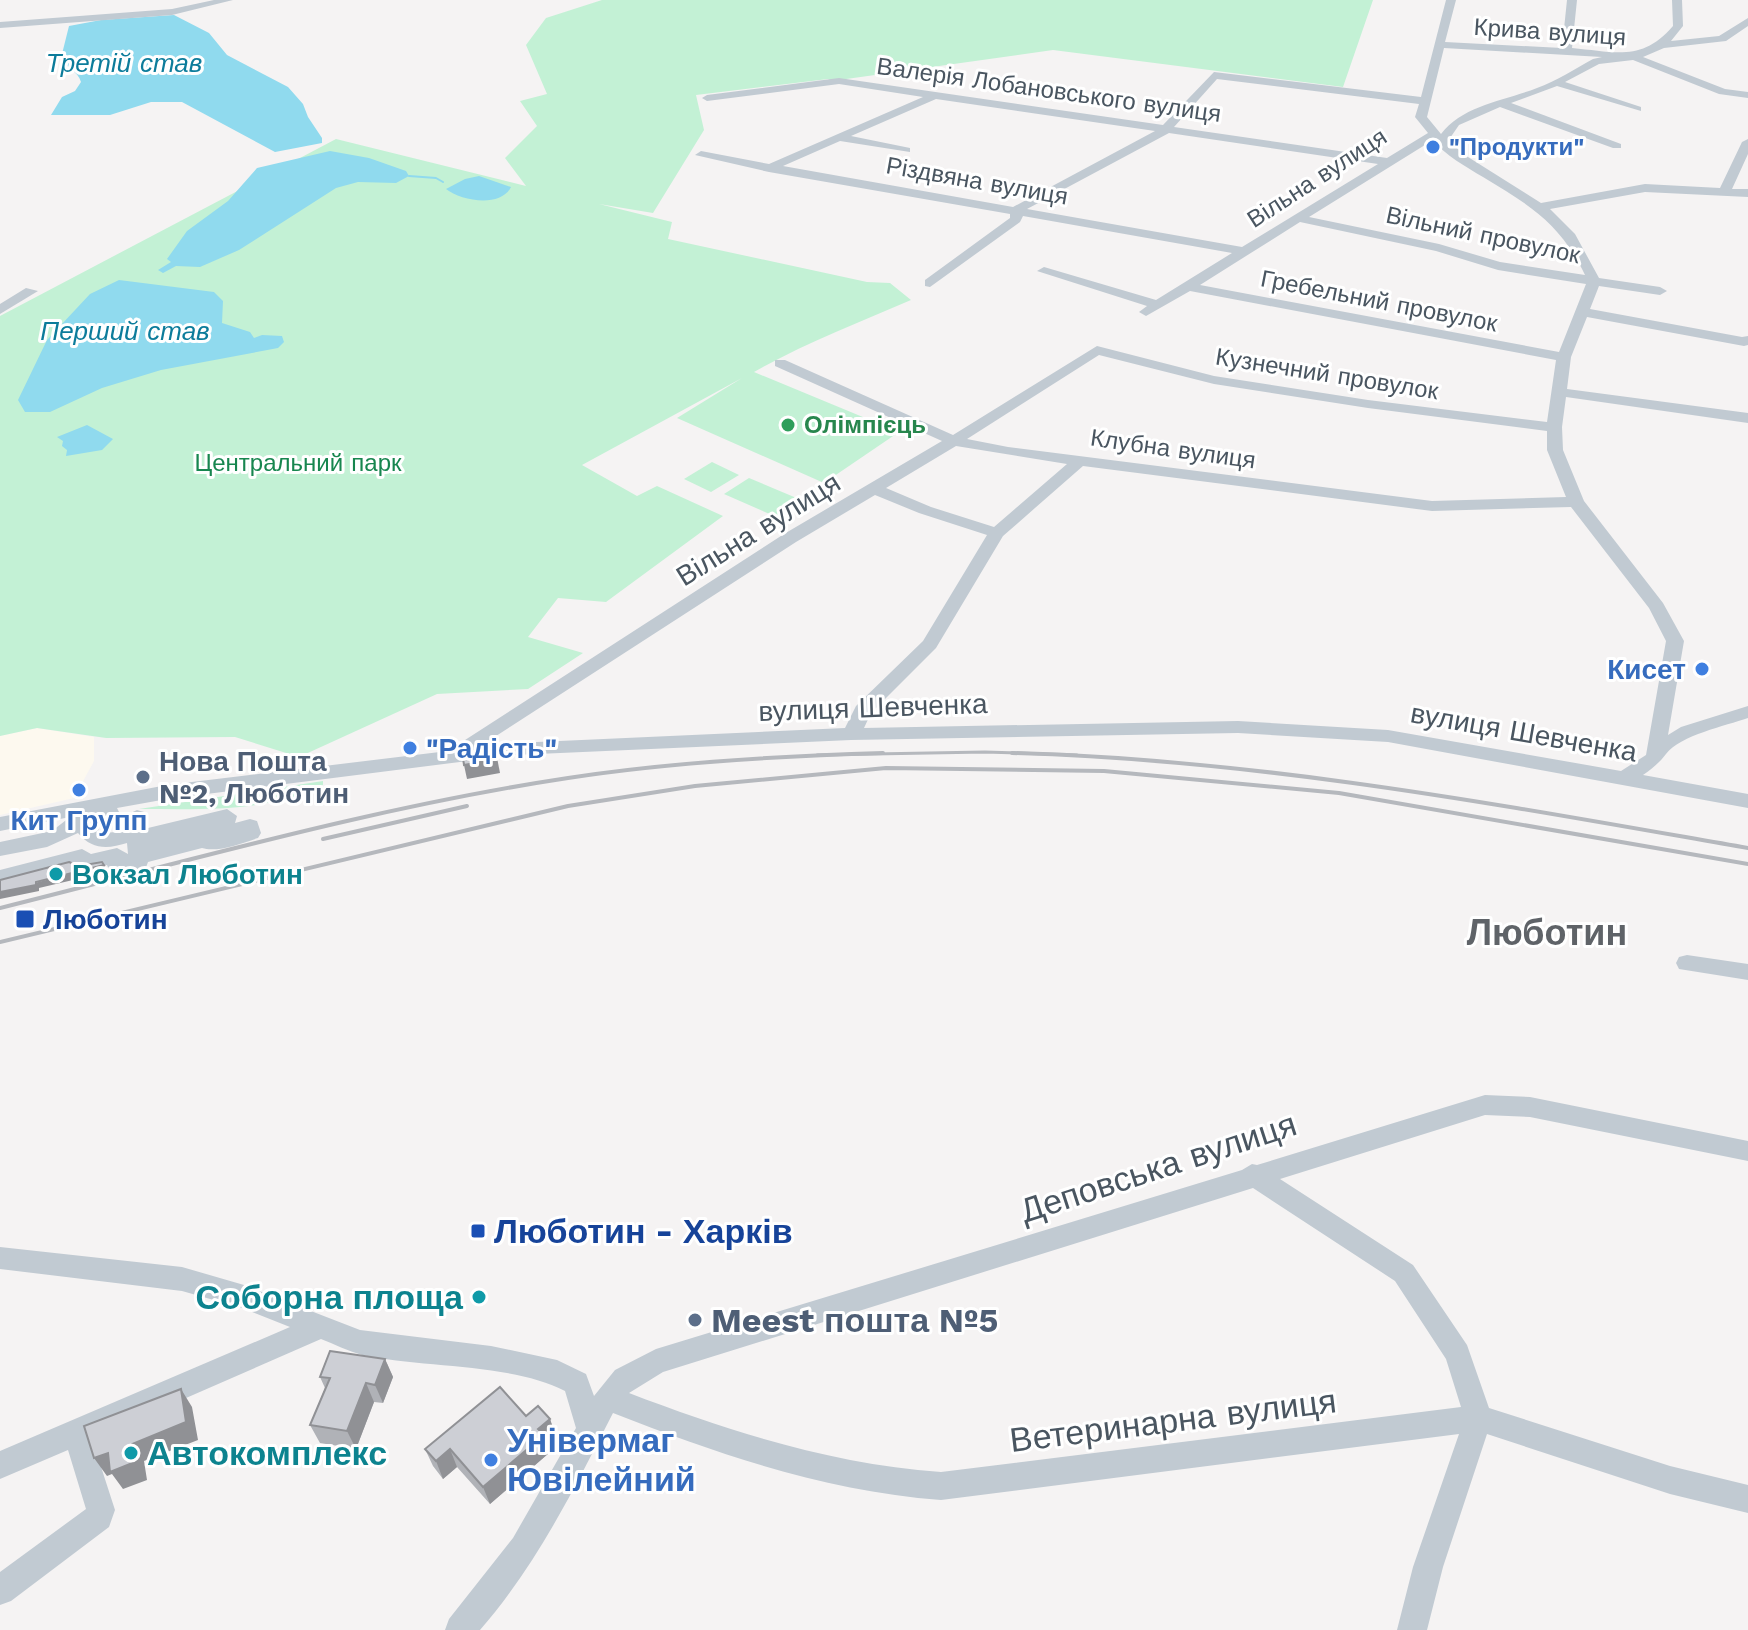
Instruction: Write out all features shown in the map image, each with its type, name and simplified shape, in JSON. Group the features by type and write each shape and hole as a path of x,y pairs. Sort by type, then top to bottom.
{"street":[{"path":"0,25 172,12 228,0"},
{"path":"1451,0 1421,117 1450,153 1552,216 1580,249 1594,281 1564,357 1554,427 1555,450 1576,502 1657,607 1675,641 1655,758 1625,778"},
{"path":"1567,51 1572,0"},
{"path":"1662,45 1678,26 1677,0"},
{"path":"1722,39 1748,21"},
{"path":"1586,53 1597,61 1634,57 1662,45 1722,39 1741,42"},
{"name":"Крива вулиця","path":"1439,45 1634,57 1723,92 1748,95"},
{"name":"Вільна вулиця","path":"1044,271 1151,308 1246,252 1385,161 1437,138 1455,123 1500,103 1542,90 1597,61"},
{"path":"930,283 1016,219 1017,210 1165,130 1214,75 1425,101"},
{"name":"Валерія Лобановського вулиця","path":"707,98 839,81 1385,161"},
{"path":"1555,82 1637,109"},
{"path":"769,168 933,96"},
{"path":"1500,103 1617,146"},
{"path":"838,137 906,150"},
{"path":"1725,191 1748,142"},
{"name":"Різдвяна вулиця","path":"701,155 1246,252"},
{"path":"1538,207 1645,188 1748,193"},
{"name":"Вільний провулок","path":"1298,218 1439,248 1498,266 1660,291"},
{"name":"Гребельний провулок","path":"1186,286 1564,357"},
{"path":"0,310 31,291"},
{"path":"1582,312 1744,342 1748,340"},
{"name":"Вільна вулиця","path":"449,757 1097,350"},
{"name":"Кузнечний провулок","path":"1097,350 1214,380 1368,404 1554,427"},
{"name":"Клубна вулиця","path":"780,363 954,441 1432,506 1576,502"},
{"path":"1560,392 1748,418"},
{"path":"851,734 863,710 930,644 997,533 1081,460"},
{"path":"873,488 925,510 997,533"},
{"path":"1655,752 1688,731 1748,712"},
{"name":"вулиця Шевченка","path":"0,824 167,792 515,749 851,734 1238,727 1388,736 1748,801"},
{"path":"0,849 65,834 82,814 127,804 127,807 96,815 82,823 83,827 97,841 104,843 126,836 127,823 137,817 138,837 227,816 227,819 137,840 138,853 250,826 251,833 209,843 208,839 137,857 138,865 118,869 117,855 82,863 82,856 0,877"},
{"path":"1687,963 1748,972"},
{"name":"Деповська вулиця","path":"607,1398 625,1379 656,1362 1461,1111 1494,1104 1530,1107 1748,1151"},
{"path":"1252,1174 1404,1273 1458,1354 1478,1418 1428,1567 1412,1630"},
{"path":"0,1258 182,1279 244,1297 360,1342 491,1359 557,1373 570,1378 581,1391 590,1429"},
{"path":"0,1465 319,1327"},
{"path":"460,1630 490,1598 517,1560 607,1398"},
{"name":"Ветеринарна вулиця","path":"607,1398 716,1440 890,1484 941,1486 1478,1418 1670,1480 1748,1499"},
{"path":"0,1590 99,1517 101,1510 76,1432"}],"shaded area":[{"path":"37,728 94,737 94,761 74,798 0,815 0,736"}],"green space":[{"name":"Центральний парк","path":"602,0 1373,0 1343,87 1053,50 832,81 696,95 704,130 653,213 599,204 672,222 668,239 867,282 890,283 911,300 754,372 899,432 824,483 677,418 742,378 582,465 637,496 657,486 723,516 606,602 558,598 528,637 583,653 528,689 437,694 299,757 235,737 106,738 37,728 0,736 0,316 336,139 526,186 505,158 537,126 520,101 547,94 526,45 546,18"},
{"path":"712,462 739,475 711,492 684,479"},
{"path":"749,478 806,502 781,519 724,494"},
{"path":"323,781 323,785 302,794 256,805 139,809"}],"water":[{"name":"Третій став","path":"174,15 209,33 227,55 288,87 303,104 322,143 275,152 182,102 151,102 110,115 51,115 62,97 75,91 81,82 61,58 69,26 101,20"},
{"path":"330,151 369,158 406,171 409,176 396,183 358,182 336,188 239,250 200,267 176,266 163,273 158,270 171,262 167,259 187,231 228,201 257,168"},
{"path":"479,176 511,187 506,194 490,200 461,197 446,189 465,179"},
{"name":"Перший став","path":"119,280 214,292 223,301 222,323 250,332 254,338 262,335 282,336 284,342 278,348 161,370 102,388 50,412 25,412 18,400 47,340 90,294"},
{"path":"87,425 113,439 102,450 66,456 63,441 57,437"}],"building":[{"path":"495,747 497,759 464,765 462,751"},
{"path":"69,862 79,866 102,862 104,865 0,892 0,880"},
{"path":"330,1351 385,1359 375,1385 366,1383 347,1431 310,1425 330,1378 320,1377"},
{"name":"Універмаг Ювілейний","path":"500,1387 526,1416 538,1406 550,1419 538,1429 544,1435 483,1487 450,1449 436,1461 425,1449"},
{"path":"181,1389 186,1422 132,1444 135,1462 110,1472 108,1453 94,1458 84,1426"}],"waterway":[{"path":"409,176 436,178 443,182"}],"railway":[{"path":"849,754 985,752 1077,755"},
{"path":"849,754 883,753"},
{"path":"1012,753 1106,757 1290,775 1473,801 1748,848"},
{"path":"0,908 353,819 496,790 607,772 686,764 849,754"},
{"path":"817,755 849,754"},
{"path":"0,942 568,806 695,786 886,768 1104,771 1339,793 1748,864"},
{"path":"323,839 467,806"}],"place":[{"name":"\"Продукти\"","path":"1433,147"},
{"name":"Олімпієць","path":"788,425"},
{"name":"Кисет","path":"1702,669"},
{"name":"\"Радість\"","path":"410,748"},
{"name":"Нова Пошта №2, Люботин","path":"143,777"},
{"name":"Кит Групп","path":"79,790"},
{"name":"Вокзал Люботин","path":"56,874"},
{"name":"Люботин","path":"25,919"},
{"name":"Люботин - Харків","path":"478,1231"},
{"name":"Соборна площа","path":"479,1297"},
{"name":"Meest пошта №5","path":"695,1320"},
{"name":"Автокомплекс","path":"131,1453"},
{"name":"Універмаг Ювілейний","path":"491,1460"}],"district":[{"name":"Люботин","path":"1547,932"}]}
